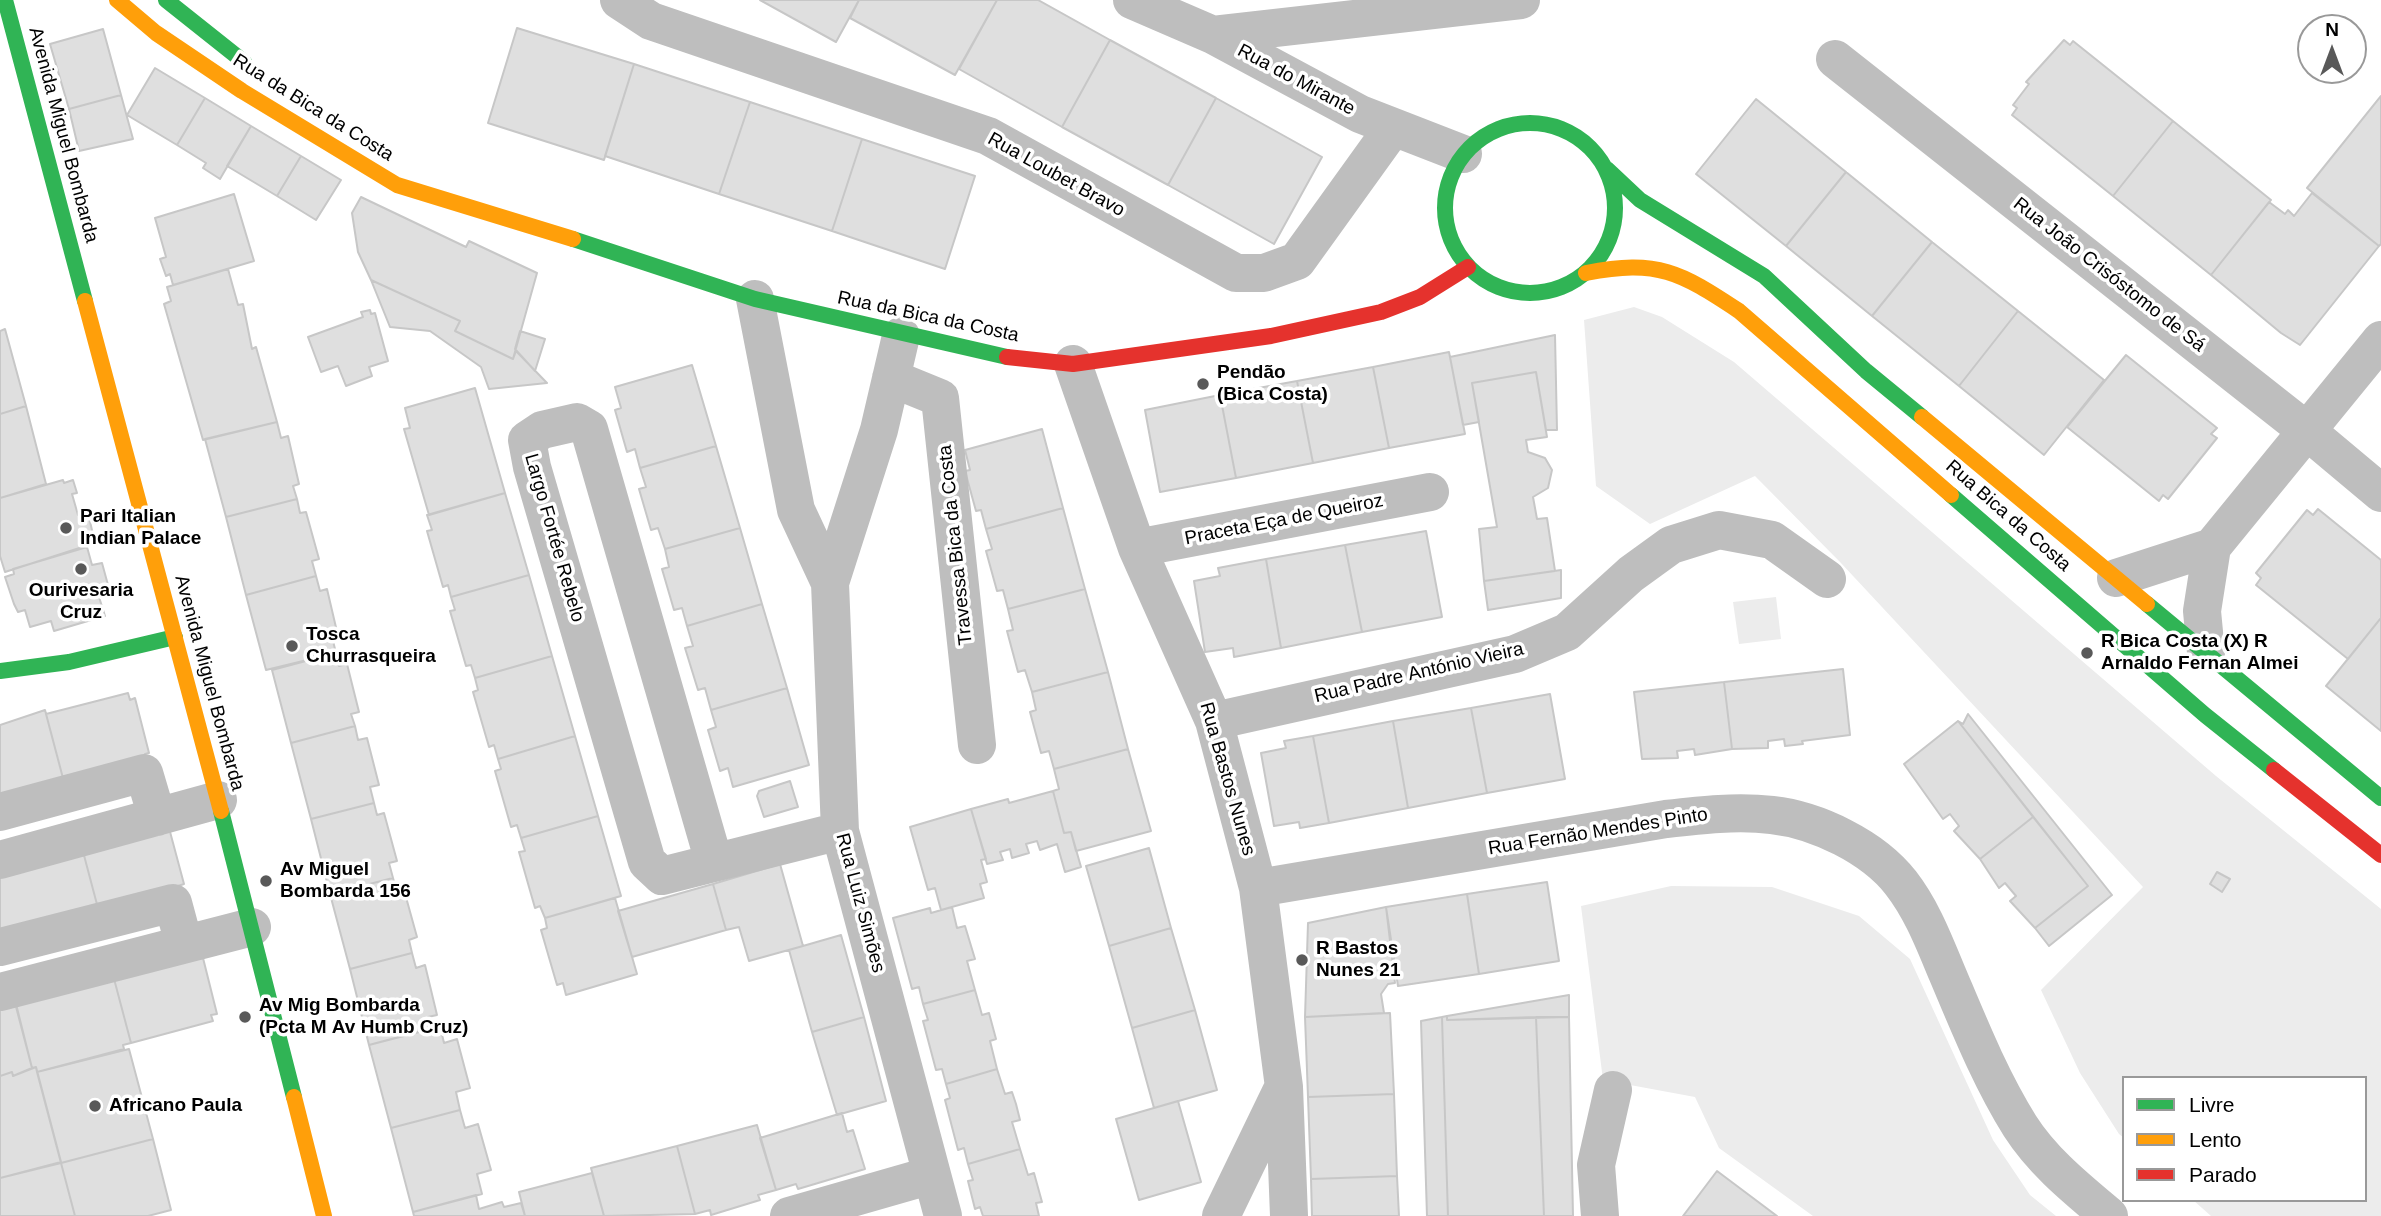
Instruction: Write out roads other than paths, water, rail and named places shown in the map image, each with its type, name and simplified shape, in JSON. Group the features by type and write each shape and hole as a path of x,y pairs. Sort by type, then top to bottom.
{"street":[{"name":"Avenida Miguel Bombarda","path":"5,0 218,800 324,1216"},
{"name":"Rua da Bica da Costa","path":"117,0 156,33 242,91 397,185 505,216 755,299 901,336 992,355 1073,364 1271,336 1381,312 1420,297 1468,267"},
{"name":"Rua da Bica da Costa","path":"166,0 214,41 256,70"},
{"name":"Rua Loubet Bravo","path":"619,0 651,21 988,136 1236,273 1264,274 1297,261 1392,129"},
{"name":"Rua do Mirante","path":"1132,0 1213,35 1392,129 1463,155"},
{"path":"1213,35 1521,0"},
{"name":"Rua João Crisóstomo de Sá","path":"1835,59 2307,431 2381,494"},
{"path":"1539,122 1567,130 1590,146 1607,169 1616,196 1615,224 1604,251 1586,273 1563,287 1538,293 1513,291 1488,283 1468,267 1454,247 1446,224 1444,199 1450,176 1463,155 1484,135 1510,124 1539,122"},
{"name":"Rua Bica da Costa","path":"1607,169 1640,200 1765,276 1866,370 2381,798"},
{"name":"Rua da Bica da Costa","path":"438,180 505,216"},
{"name":"Rua Bica da Costa","path":"1586,273 1621,265 1654,265 1688,277 1740,311 2205,715 2381,855"},
{"name":"Rua Luiz Simões","path":"755,299 796,510 830,583"},
{"name":"Rua Luiz Simões","path":"901,336 879,430 830,583 840,831 943,1216"},
{"path":"2206,653 2202,611 2212,547 2381,340"},
{"name":"Rua Bastos Nunes","path":"1073,364 1137,548 1214,721 1258,888 1284,1087 1289,1216"},
{"name":"Travessa Bica da Costa","path":"891,379 940,398 976,745"},
{"name":"Largo Fortée Rebelo","path":"714,862 589,429 577,422 542,430 527,440 532,467 647,862 662,876 840,831"},
{"name":"Praceta Eça de Queiroz","path":"1137,548 1430,492"},
{"path":"796,510 830,528 848,521"},
{"name":"Rua Padre António Vieira","path":"1214,721 1515,654 1567,632 1631,574 1671,545 1719,530 1772,540 1827,579"},
{"path":"2116,578 2212,547"},
{"path":"0,671 69,662 174,637"},
{"path":"0,812 144,773 157,817"},
{"path":"0,860 218,800"},
{"name":"Rua Fernão Mendes Pinto","path":"1258,888 1666,818 1723,813 1774,815 1809,824 1862,848 1900,881 1926,924 1988,1069 2022,1128 2066,1180 2109,1216"},
{"path":"0,947 173,903 184,944"},
{"path":"0,992 251,927"},
{"path":"1222,1216 1284,1087"},
{"path":"1600,1216 1596,1165 1613,1090"},
{"path":"789,1216 932,1175"}],"place":[{"name":"Pendão (Bica Costa)","path":"1203,384"},
{"name":"Pari Italian Indian Palace","path":"66,528"},
{"name":"Ourivesaria Cruz","path":"81,569"},
{"name":"Tosca Churrasqueira","path":"292,646"},
{"name":"R Bica Costa (X) R Arnaldo Fernan Almei","path":"2087,653"},
{"name":"Av Miguel Bombarda 156","path":"266,881"},
{"name":"R Bastos Nunes 21","path":"1302,960"},
{"name":"Av Mig Bombarda (Pcta M Av Humb Cruz)","path":"245,1017"},
{"name":"Africano Paula","path":"95,1106"}]}
